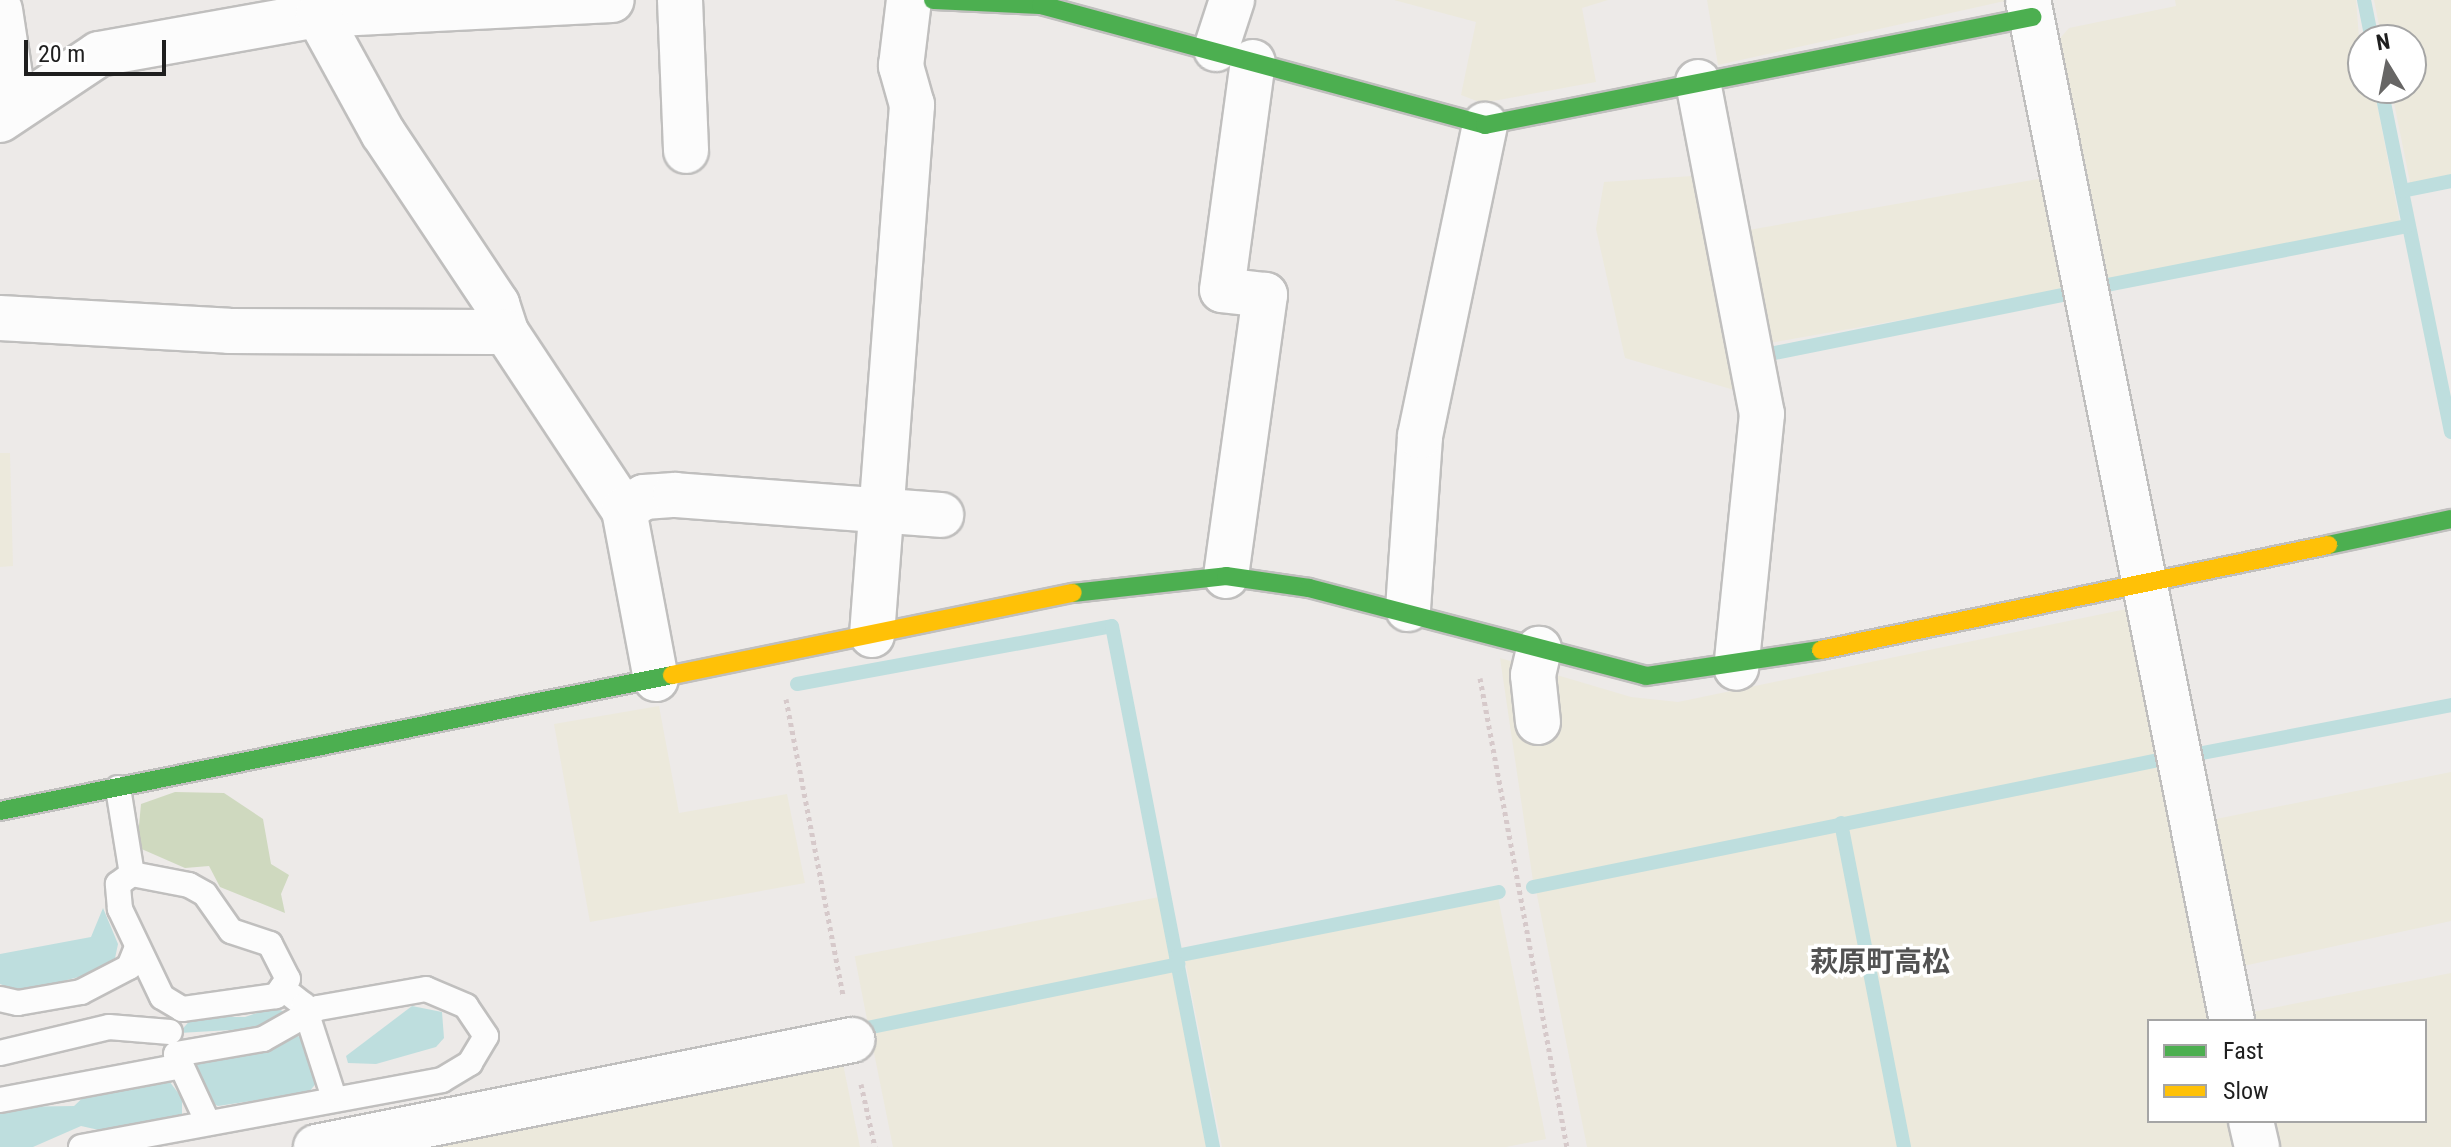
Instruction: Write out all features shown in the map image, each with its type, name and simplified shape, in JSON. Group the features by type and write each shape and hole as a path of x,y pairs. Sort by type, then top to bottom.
{"street":[{"path":"0,10 5,111 99,54 316,8 612,0"},
{"path":"680,0 686,151"},
{"path":"872,635 912,105 901,66 909,0"},
{"path":"933,0 1041,5 1485,125 2030,9 2232,1019"},
{"path":"1226,576 1265,295 1222,290 1235,56 1232,0"},
{"path":"316,8 383,133 497,304 506,332 624,510 656,679"},
{"path":"1698,82 1762,414 1736,668"},
{"path":"1408,609 1420,436 1485,125"},
{"path":"0,318 229,331 506,332"},
{"path":"624,510 644,497 675,495 941,515"},
{"path":"0,811 1100,588 1226,576 1408,609 1479,633 1646,676 1736,668 2144,578 2451,519"},
{"path":"1538,722 1533,675 1539,649"},
{"path":"316,1147 852,1040"},
{"path":"2251,1123 2257,1147"}],"lane":[{"path":"118,788 132,874"},
{"path":"282,988 250,1005 182,1009 170,1002 136,950 118,884 132,874 189,885 231,931 270,944 284,960 282,988 308,1015 334,1098"},
{"path":"0,999 18,1003 81,992 129,967 136,950"},
{"path":"0,1100 174,1051 263,1039 308,1015 350,1000 426,989 482,1019 482,1050 457,1073 334,1098 200,1132 81,1147"},
{"path":"170,1002 174,1051 200,1132"},
{"path":"0,1053 109,1027 174,1051"}],"path":[{"path":"1479,633 1480,687 1567,1147"},
{"path":"778,655 875,1147"}],"shaded area":[{"path":"1394,0 1608,0 1582,8 1596,82 1482,103 1461,95 1476,22"},
{"path":"1707,0 2009,0 1718,65"},
{"path":"2175,0 2356,0 2358,24 2347,24 2347,104 2377,104 2400,223 2102,284 2054,45 2069,28 2176,6"},
{"path":"2374,0 2451,0 2451,179 2411,187 2394,104 2427,104 2427,24 2379,24"},
{"path":"1707,175 1748,394 1625,358 1596,229 1604,182"},
{"path":"2055,176 2075,289 1762,344 1742,231"},
{"path":"0,453 10,453 13,566 0,567"},
{"path":"2136,607 2163,754 1533,881 1500,658 1631,697 1678,702"},
{"path":"659,706 679,813 787,794 805,883 590,922 554,724"},
{"path":"2166,763 2218,1019 2147,1019 2147,1123 2238,1123 2243,1147 1909,1147 1847,827"},
{"path":"2451,772 2451,921 2234,968 2206,821"},
{"path":"1837,829 1899,1147 1587,1147 1536,890"},
{"path":"1159,897 1172,963 867,1022 855,956"},
{"path":"1498,897 1546,1139 1506,1147 1222,1147 1185,960"},
{"path":"1173,969 1207,1147 893,1147 870,1033"},
{"path":"2451,973 2451,1147 2274,1147 2269,1123 2427,1123 2427,1019 2248,1019 2247,1013"},
{"path":"842,1059 860,1147 399,1147"}],"green space":[{"path":"175,792 224,793 263,819 271,864 289,875 281,894 285,913 220,887 209,866 185,868 137,847 141,804"}],"water":[{"path":"103,908 118,944 113,968 21,992 0,984 0,954 91,937"},
{"path":"412,1006 442,1012 444,1038 436,1047 376,1064 348,1063 346,1056"},
{"path":"275,1007 284,1012 263,1028 179,1033 193,1017 245,1017"},
{"path":"292,1035 307,1038 318,1081 309,1092 218,1106 207,1101 188,1061"},
{"path":"166,1077 182,1098 182,1117 108,1132 81,1126 33,1147 0,1147 0,1114 8,1107 74,1106 89,1092"}],"waterway":[{"path":"2364,0 2369,24"},
{"path":"2384,104 2451,432"},
{"path":"2402,191 2451,181"},
{"path":"2102,286 2408,226"},
{"path":"1765,355 2073,293"},
{"path":"797,684 1112,626 1213,1147"},
{"path":"2192,755 2451,705"},
{"path":"1533,887 2164,759"},
{"path":"1841,823 1904,1147"},
{"path":"1176,956 1499,892"},
{"path":"867,1028 1178,964"}],"traffic: fast":[{"path":"933,0 1041,5 1485,125 2032,17"},
{"path":"2328,545 2451,519"},
{"path":"1073,593 1226,576 1309,588 1646,676 1821,650"},
{"path":"0,811 672,675"}],"traffic: slow":[{"path":"1821,650 2328,545"},
{"path":"672,675 1073,593"}],"district":[{"name":"萩原町高松","path":"1880,962"}]}
